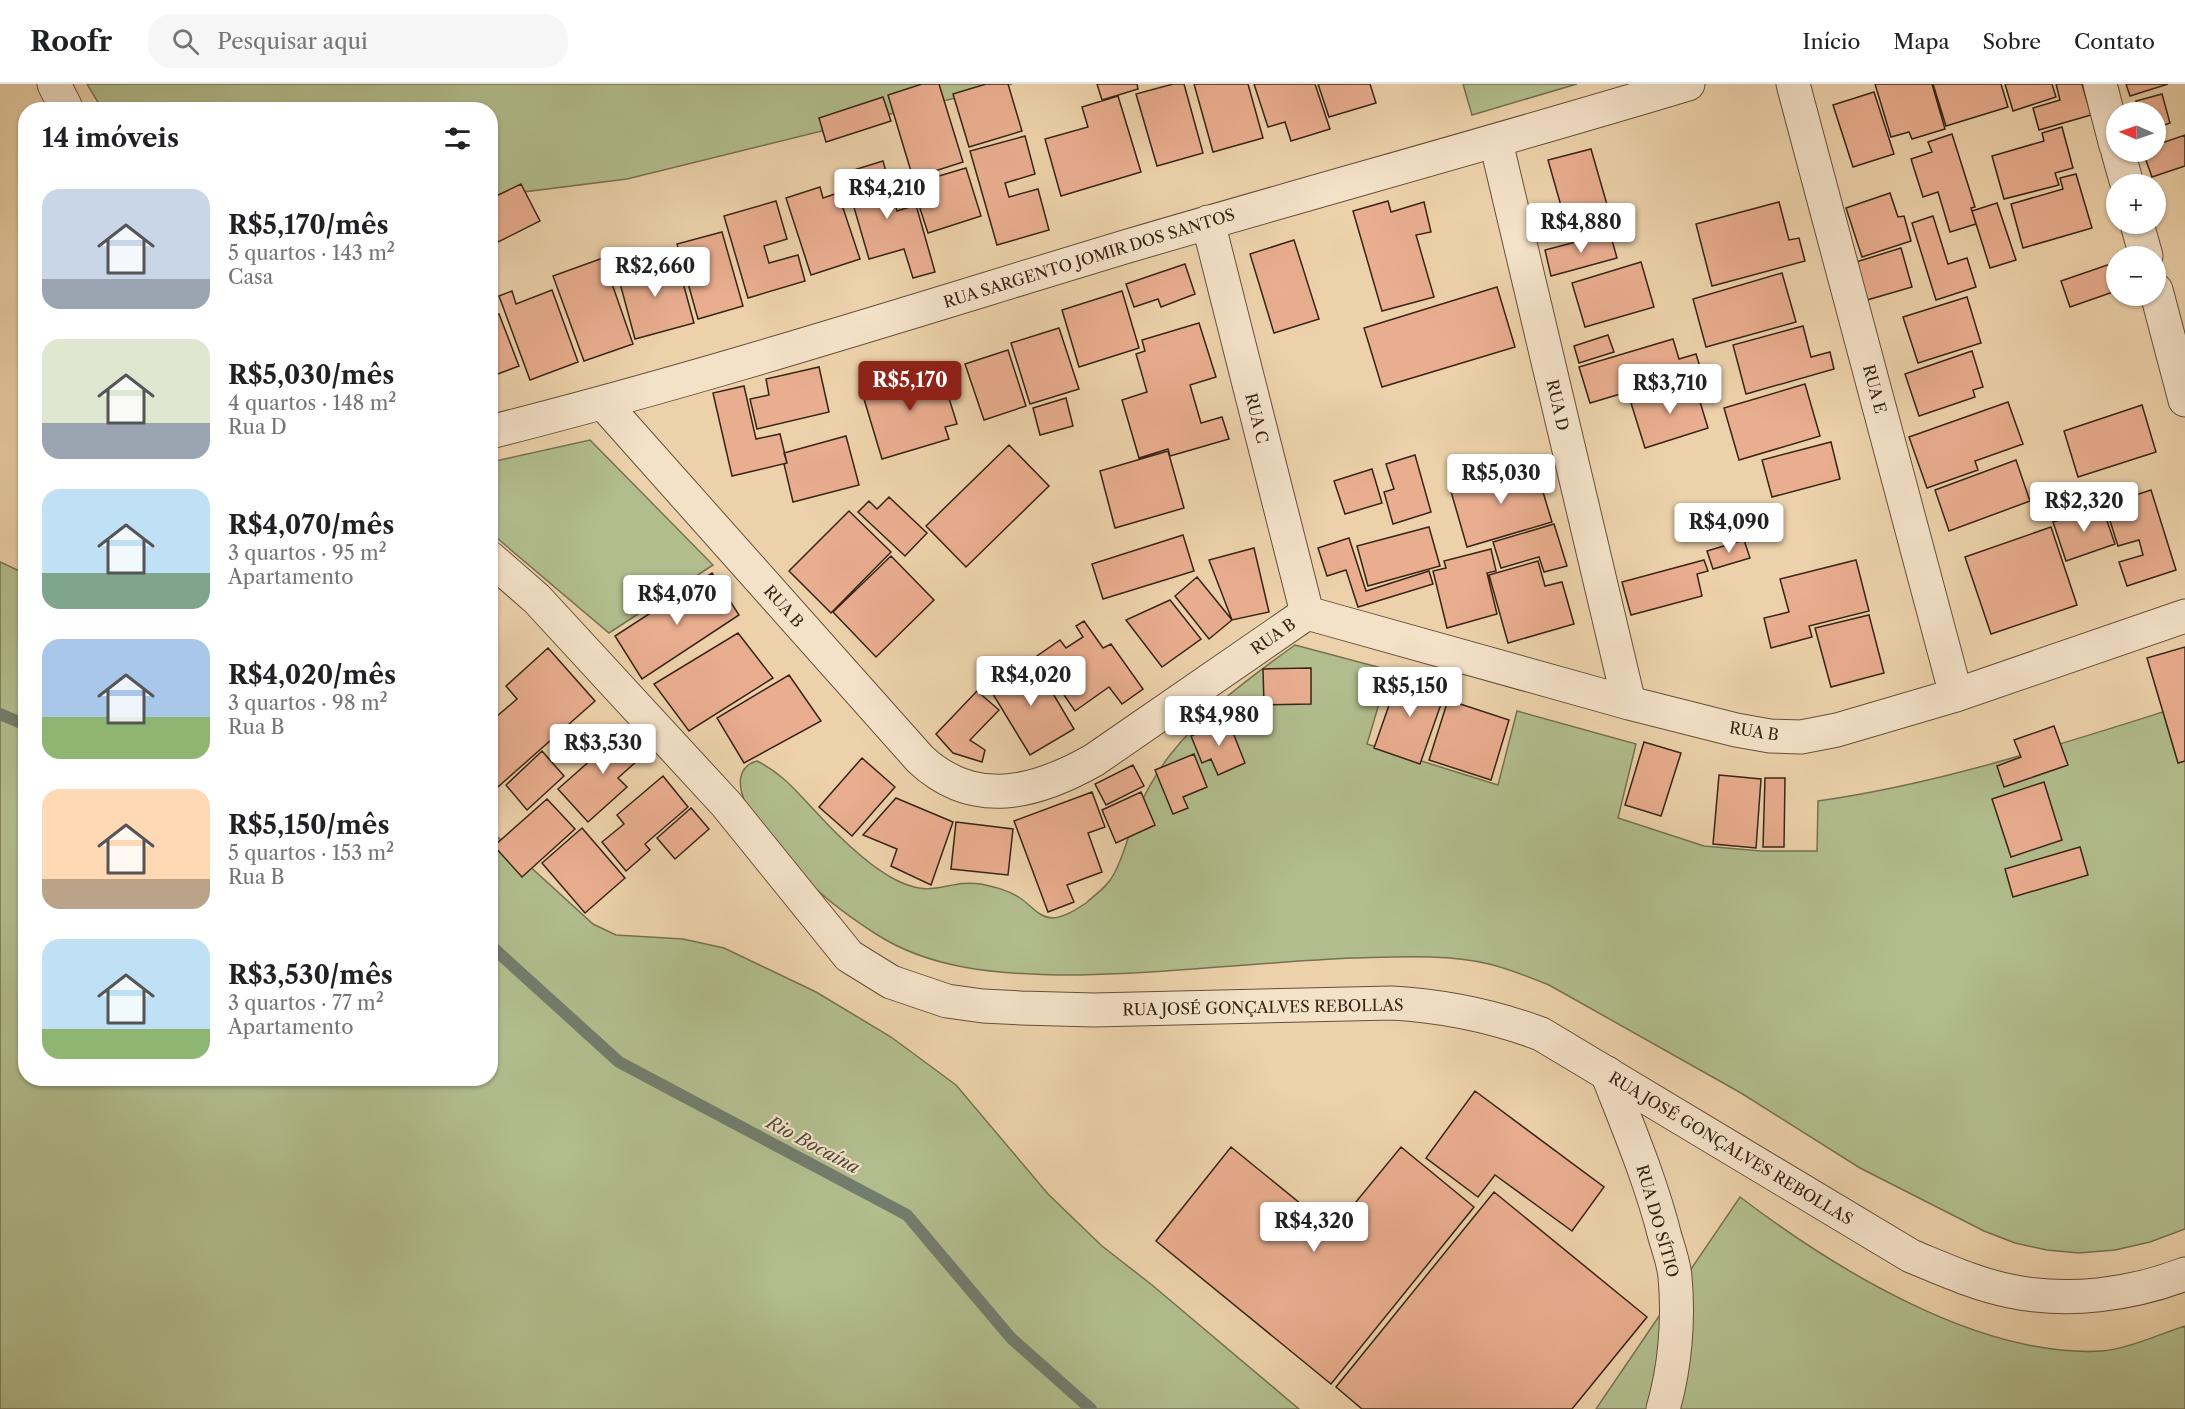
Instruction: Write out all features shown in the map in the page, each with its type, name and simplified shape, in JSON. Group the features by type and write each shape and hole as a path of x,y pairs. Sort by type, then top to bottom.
{"street":[{"path":"54,84 63,102"},
{"name":"RUA SARGENTO JOMIR DOS SANTOS","path":"498,430 604,404 1208,222 1688,84"},
{"name":"RUA E","path":"1793,84 1956,695"},
{"path":"2100,84 2106,107"},
{"name":"RUA D","path":"1496,141 1629,703"},
{"name":"RUA C","path":"1208,222 1307,613"},
{"path":"2160,306 2185,400"},
{"name":"RUA B","path":"604,404 920,759 934,772 968,787 988,790 1018,790 1050,783 1069,774 1094,760 1307,613 1629,703 1736,730 1770,736 1802,737 1837,730 1956,695 2185,615"},
{"name":"RUA JOSÉ GONÇALVES REBOLLAS","path":"498,565 545,607 719,796 849,956 891,982 947,1001 983,1006 1094,1010 1360,1002 1430,1005 1511,1023 1541,1034 1911,1256 1963,1278 2009,1291 2054,1298 2094,1296 2136,1289 2185,1274"},
{"name":"RUA DO SÍTIO","path":"1607,1073 1641,1159 1661,1220 1675,1275 1677,1312 1674,1352 1663,1409"}],"green space":[{"path":"87,84 1012,84 627,179 498,195 498,102 98,102"},
{"path":"1463,84 1577,84 1472,115"},
{"path":"590,440 713,565 609,633 498,539 498,460"},
{"path":"0,562 18,570 18,1086 498,1086 498,837 593,924 616,935 683,939 724,948 816,992 891,1037 956,1085 1048,1194 1102,1246 1152,1285 1299,1409 0,1409"},
{"path":"1295,645 1389,670 1367,744 1498,785 1517,711 1636,744 1618,818 1704,846 1761,851 1817,851 1818,801 1958,773 2185,705 2185,1229 2150,1242 2115,1250 2079,1253 2047,1250 2015,1243 1984,1231 1860,1168 1741,1093 1549,985 1489,964 1439,957 1387,957 1133,973 1060,975 988,971 941,962 897,946 828,900 780,849 746,804 741,791 742,773 750,764 757,761 789,783 854,850 876,868 898,881 911,886 932,889 969,883 986,885 1015,895 1043,916 1057,917 1086,903 1102,890 1111,878 1152,782 1170,755 1198,723 1228,696"},
{"path":"1740,1197 1819,1252 1910,1304 1958,1324 2007,1340 2055,1349 2102,1351 2132,1344 2185,1326 2185,1409 1596,1409"}],"building":[{"path":"922,84 939,84 963,162 913,178 888,95"},
{"path":"986,84 1008,84 1022,131 969,147 953,94"},
{"path":"1097,84 1137,84 1138,89 1102,100"},
{"path":"1173,84 1184,84 1203,153 1157,166 1136,94"},
{"path":"1194,84 1248,84 1263,138 1213,152"},
{"path":"1254,84 1315,84 1330,129 1291,141 1285,122 1268,127"},
{"path":"1318,84 1370,84 1376,103 1329,117"},
{"path":"1875,84 1932,84 1945,129 1912,139 1909,132 1891,137"},
{"path":"1933,84 2001,84 2008,107 1946,126"},
{"path":"2005,84 2052,84 2056,97 2013,111"},
{"path":"2056,84 2082,84 2091,115 2039,130 2033,108 2060,100"},
{"path":"2126,84 2168,84 2130,96"},
{"path":"1874,92 1894,154 1853,167 1833,105"},
{"path":"2162,94 2164,102 2136,102"},
{"path":"1118,96 1141,172 1061,196 1045,139 1088,127 1082,107"},
{"path":"883,97 891,121 826,142 819,118"},
{"path":"2166,108 2170,123 2166,124"},
{"path":"2062,127 2073,168 2055,173 2059,185 2004,199 1992,156 2044,141 2042,133"},
{"path":"1952,134 1975,207 1971,208 1976,224 1950,232 1938,192 1923,197 1911,159 1932,152 1928,142"},
{"path":"2185,135 2185,166 2161,174 2151,174 2147,162 2166,162 2166,142"},
{"path":"1025,136 1035,174 1005,183 1009,197 1038,189 1049,230 997,245 970,151"},
{"path":"1591,149 1612,222 1569,234 1548,160"},
{"path":"883,161 897,211 916,205 935,272 913,278 904,249 869,259 844,173"},
{"path":"966,168 981,216 928,233 912,184"},
{"path":"2076,174 2092,228 2023,248 2011,204 2063,189 2060,178"},
{"path":"521,184 540,221 498,242 498,195"},
{"path":"820,187 823,198 838,193 860,259 811,275 786,198"},
{"path":"1890,193 1898,217 1904,216 1911,241 1862,257 1846,208"},
{"path":"776,201 787,239 764,246 769,263 798,255 805,281 748,298 724,216"},
{"path":"1388,201 1391,212 1424,202 1431,232 1416,235 1434,297 1382,311 1353,211"},
{"path":"1779,202 1789,240 1799,238 1805,261 1712,286 1696,224"},
{"path":"1997,203 2016,260 1990,268 1972,211"},
{"path":"1933,216 1948,264 1967,258 1976,287 1936,300 1912,223"},
{"path":"722,232 743,306 698,319 677,244"},
{"path":"1610,233 1617,258 1551,276 1545,250"},
{"path":"1294,240 1319,319 1274,333 1250,254"},
{"path":"1901,248 1912,287 1867,300 1856,262"},
{"path":"676,257 694,323 635,339 617,272"},
{"path":"603,258 633,344 584,361 553,276"},
{"path":"1641,262 1654,307 1585,327 1572,283"},
{"path":"1185,264 1195,294 1161,307 1158,299 1134,307 1126,284"},
{"path":"2106,265 2106,294 2070,307 2061,281"},
{"path":"1782,273 1796,322 1706,347 1693,299"},
{"path":"1497,287 1515,347 1382,387 1364,328"},
{"path":"552,290 578,362 530,380 499,296 512,291 516,304"},
{"path":"1122,291 1139,348 1079,367 1062,310"},
{"path":"1967,297 1981,343 1918,363 1903,317"},
{"path":"498,314 519,366 498,374"},
{"path":"1199,323 1216,377 1190,385 1201,423 1222,417 1229,439 1170,456 1168,449 1139,458 1122,400 1147,392 1136,354 1145,351 1142,340"},
{"path":"1803,326 1811,357 1830,352 1834,369 1746,394 1733,345"},
{"path":"1059,328 1079,389 1030,404 1011,343"},
{"path":"1608,335 1614,352 1579,363 1574,346"},
{"path":"1673,339 1679,359 1696,354 1701,370 1590,403 1579,367"},
{"path":"1008,350 1026,406 984,420 965,364"},
{"path":"1972,351 1983,387 1973,390 1975,397 1919,416 1905,374"},
{"path":"939,366 957,424 945,427 949,439 882,459 861,389"},
{"path":"819,367 829,412 757,429 750,399 769,395 766,379"},
{"path":"1694,382 1708,428 1645,448 1631,403"},
{"path":"1805,384 1820,436 1739,460 1724,408"},
{"path":"744,386 756,439 780,434 787,463 732,476 713,393"},
{"path":"1066,398 1073,426 1040,435 1033,408"},
{"path":"2008,402 2023,444 1975,461 1978,470 1927,488 1909,437"},
{"path":"2142,405 2156,452 2078,477 2064,431"},
{"path":"846,436 859,485 793,502 784,464 787,463 784,453"},
{"path":"1831,442 1840,479 1772,497 1762,460"},
{"path":"1009,445 1049,486 966,567 926,526"},
{"path":"1168,451 1184,508 1115,528 1100,471"},
{"path":"1415,455 1431,512 1393,524 1384,492 1394,489 1386,464"},
{"path":"2016,460 2030,501 1949,531 1935,490"},
{"path":"1534,462 1552,522 1467,547 1450,488"},
{"path":"1372,469 1382,503 1345,514 1334,481"},
{"path":"2151,490 2176,570 2127,586 2119,562 2143,555 2139,540 2118,546 2105,505"},
{"path":"889,497 927,533 905,556 858,512 869,501 877,509"},
{"path":"2102,506 2115,544 2066,561 2053,522"},
{"path":"849,511 891,552 831,613 789,571"},
{"path":"1554,524 1567,566 1544,572 1539,557 1501,568 1493,542"},
{"path":"1429,527 1440,566 1368,586 1357,546"},
{"path":"2051,527 2077,605 1991,634 1965,557"},
{"path":"1183,535 1194,571 1103,599 1092,564"},
{"path":"1349,538 1366,591 1429,571 1433,584 1358,607 1346,570 1327,576 1318,548"},
{"path":"1744,540 1750,558 1713,569 1707,551"},
{"path":"1254,548 1269,612 1232,620 1209,560"},
{"path":"1491,549 1496,571 1487,573 1497,614 1447,628 1433,571 1446,568 1444,561"},
{"path":"891,556 934,600 876,657 833,612"},
{"path":"1704,560 1708,571 1697,574 1702,596 1631,615 1622,582"},
{"path":"1856,560 1869,611 1809,626 1812,637 1771,648 1764,618 1789,612 1780,579"},
{"path":"1538,561 1545,586 1562,582 1574,624 1508,643 1489,575"},
{"path":"712,573 739,615 642,679 615,636"},
{"path":"1197,577 1232,620 1209,639 1175,596"},
{"path":"1170,600 1201,639 1162,667 1126,620"},
{"path":"1869,615 1884,673 1831,687 1815,628"},
{"path":"1084,621 1103,648 1111,644 1143,689 1122,704 1109,687 1075,711 1037,656 1060,640 1066,648 1083,637 1076,626"},
{"path":"738,633 773,678 689,731 654,684"},
{"path":"2185,647 2185,761 2178,763 2147,658"},
{"path":"548,648 595,701 498,787 498,715 517,699 506,686"},
{"path":"1032,658 1074,729 1030,755 988,686"},
{"path":"1311,668 1311,704 1264,705 1263,669"},
{"path":"1401,671 1447,687 1420,764 1374,748"},
{"path":"789,675 821,721 744,763 717,718"},
{"path":"977,691 999,710 970,740 985,750 982,762 953,753 936,734"},
{"path":"1448,700 1509,720 1491,780 1429,760"},
{"path":"1228,720 1245,763 1218,775 1211,759 1202,763 1191,736"},
{"path":"2054,726 2068,765 2004,787 1997,766 2021,757 2014,740"},
{"path":"628,727 648,751 618,778 627,787 588,822 558,789"},
{"path":"1644,742 1681,753 1661,816 1625,805"},
{"path":"542,751 564,776 527,810 506,785"},
{"path":"1194,754 1207,787 1183,797 1188,808 1173,814 1155,770"},
{"path":"862,758 895,787 852,836 819,807"},
{"path":"1133,765 1144,786 1106,805 1095,784"},
{"path":"1719,775 1761,779 1756,848 1713,844"},
{"path":"663,776 688,807 645,844 650,850 626,871 602,842 624,824 617,815"},
{"path":"1765,778 1785,778 1784,847 1763,847"},
{"path":"2044,782 2062,840 2011,857 1992,799"},
{"path":"1092,792 1105,827 1088,833 1102,872 1067,885 1074,902 1048,912 1014,821"},
{"path":"1141,792 1155,825 1116,843 1102,810"},
{"path":"896,798 953,822 931,885 891,866 897,849 863,835"},
{"path":"547,799 575,829 522,877 498,850 498,842"},
{"path":"691,808 709,829 675,859 657,838"},
{"path":"956,822 1013,829 1008,875 951,869"},
{"path":"582,828 625,878 585,913 542,863"},
{"path":"2080,847 2088,875 2013,897 2005,869"},
{"path":"1475,1091 1604,1187 1572,1231 1495,1175 1478,1197 1426,1158"},
{"path":"1231,1147 1333,1230 1401,1147 1474,1207 1331,1384 1156,1241"},
{"path":"1494,1192 1647,1317 1572,1409 1362,1409 1336,1387"}],"waterway":[{"name":"Rio Bocaína","path":"0,714 18,722"},
{"name":"Rio Bocaína","path":"498,952 619,1062 907,1215 1011,1338 1091,1409"}]}
